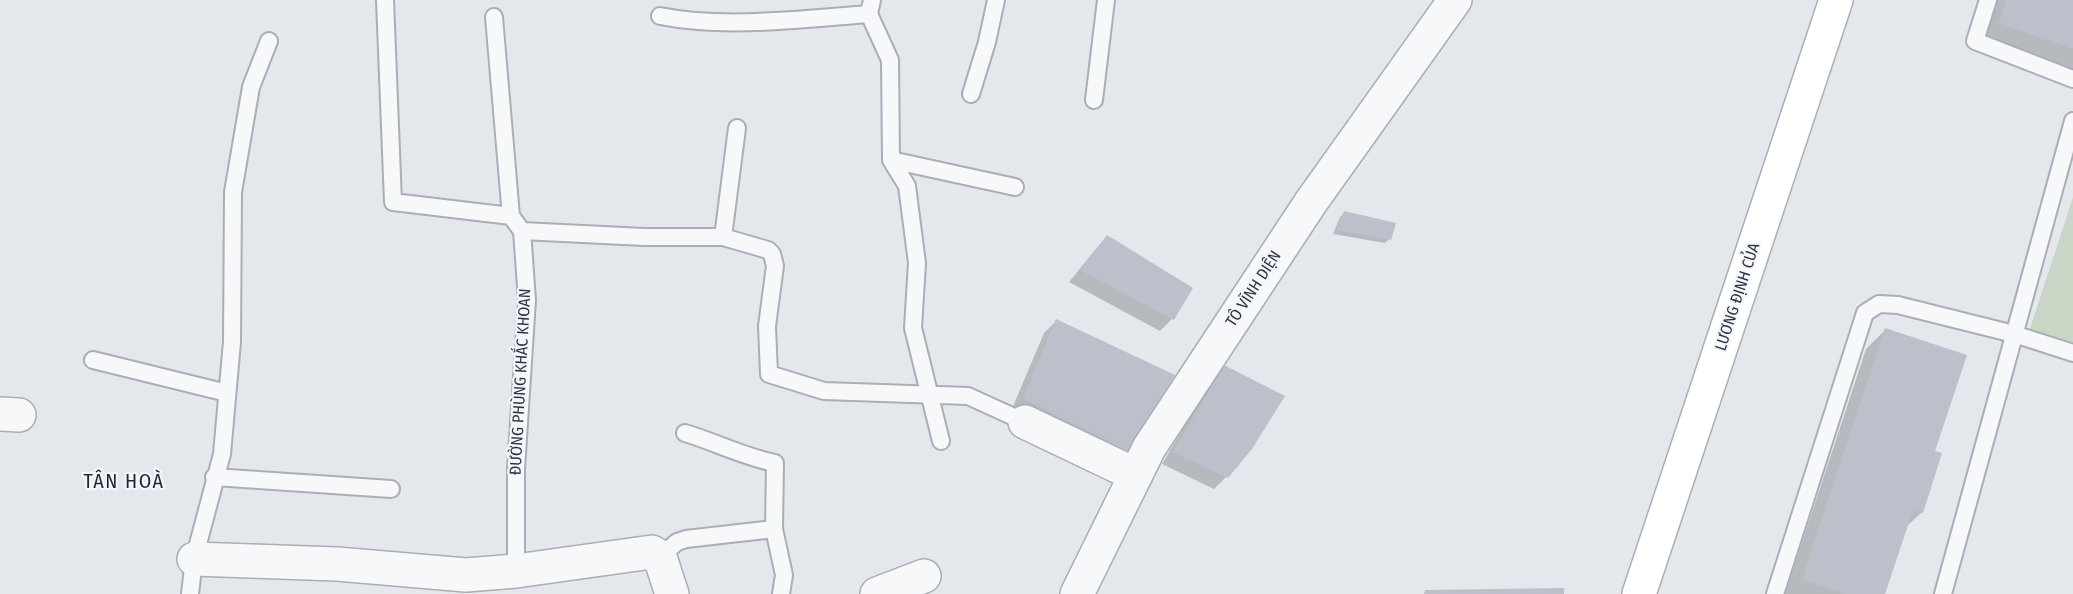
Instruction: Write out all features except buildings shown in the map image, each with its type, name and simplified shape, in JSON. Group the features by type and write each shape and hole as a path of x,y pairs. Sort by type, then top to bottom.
{"street":[{"name":"TÔ VĨNH DIỆN","path":"1077,594 1149,448 1311,202 1455,0"},
{"name":"LƯƠNG ĐỊNH CỦA","path":"1640,594 1836,0"},
{"path":"1025,422 1136,475"},
{"path":"194,559 337,564 466,575 652,552 660,557 672,594"},
{"path":"878,594 924,576"}],"lane":[{"path":"385,0 393,201 511,216"},
{"path":"970,94 987,42 996,0"},
{"path":"1094,100 1106,0"},
{"path":"1988,0 1975,41 2073,79"},
{"path":"660,16 684,21 761,21 870,7 890,60 891,160 907,186 917,263 913,328 941,441"},
{"path":"494,17 511,216 522,231 644,237 723,237 756,245 772,254 775,266 767,326 768,374 824,391 968,396 1025,422"},
{"path":"190,594 194,559 214,477 222,454 232,342 233,192 251,87 269,41"},
{"path":"1943,594 2073,121"},
{"path":"723,237 737,128"},
{"path":"891,160 1015,187"},
{"name":"ĐƯỜNG PHÙNG KHẮC KHOAN","path":"516,570 516,469 527,300 522,231"},
{"path":"1775,594 1865,313 1880,304 1898,305 2014,334 2073,353"},
{"path":"93,360 227,393"},
{"path":"685,433 751,459 775,463 774,530 784,575 781,594"},
{"path":"214,477 391,489"},
{"path":"660,557 677,542 686,538 774,530"}],"green space":[{"path":"2073,197 2073,360 2025,344"}],"district":[{"name":"TÂN HOÀ","path":"124,482"}]}
